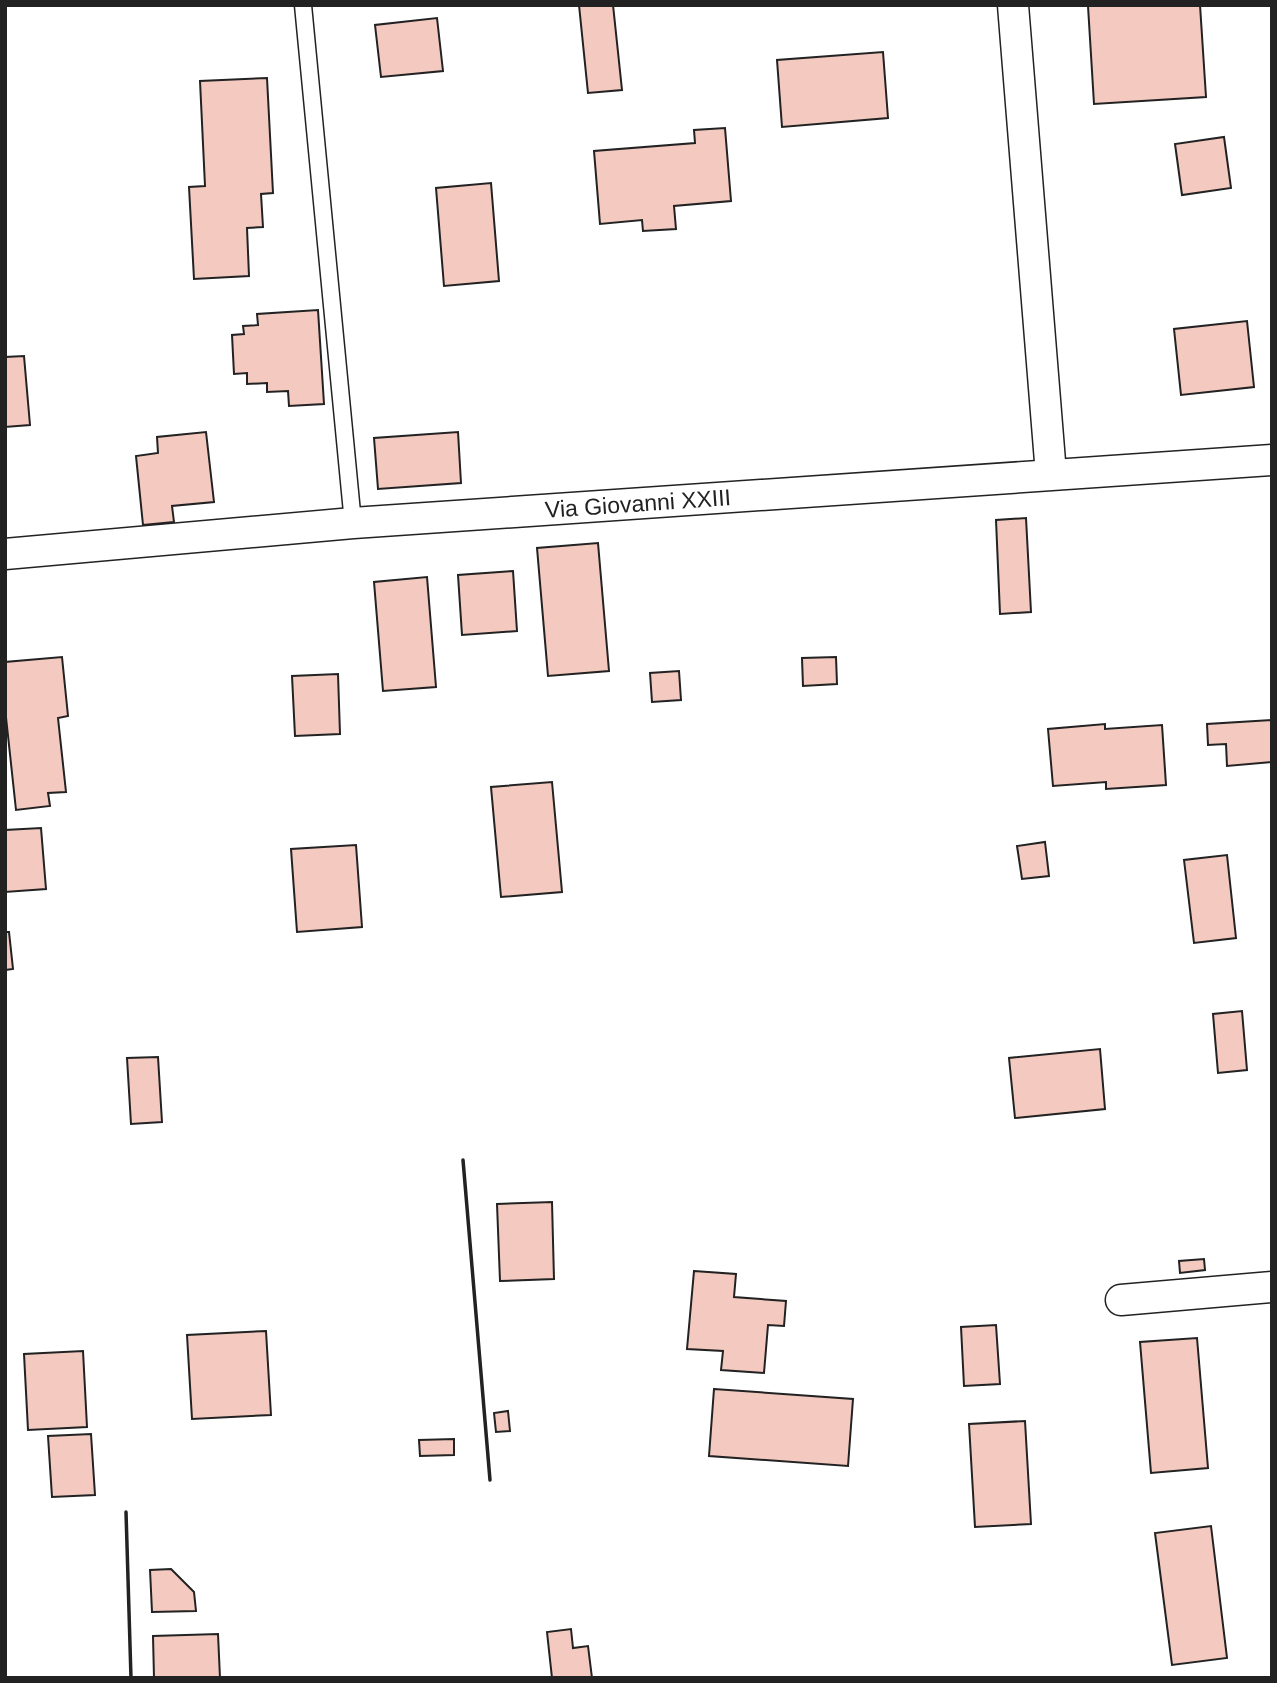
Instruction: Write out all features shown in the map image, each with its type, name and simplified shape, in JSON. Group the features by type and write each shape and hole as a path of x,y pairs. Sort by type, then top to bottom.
{"street":[{"path":"1013,5 1051,474"},
{"name":"Via Giovanni XXIII","path":"5,554 353,523 1272,460"},
{"path":"1121,1300 1272,1287"}],"lane":[{"path":"303,5 353,523"}],"building":[{"path":"579,5 613,5 622,90 588,93"},
{"path":"1200,5 1206,97 1094,104 1088,6"},
{"path":"437,18 443,71 381,77 375,25"},
{"path":"883,52 888,118 782,127 777,60"},
{"path":"267,78 273,193 261,194 263,227 247,228 249,276 194,279 189,187 205,186 200,81"},
{"path":"725,128 731,201 674,206 676,229 643,231 642,220 600,224 594,151 695,143 694,130"},
{"path":"1224,137 1231,188 1182,195 1175,144"},
{"path":"491,183 499,281 444,286 436,188"},
{"path":"318,310 324,404 289,406 288,391 267,392 267,383 247,384 247,373 234,374 232,335 244,334 243,326 258,325 257,314"},
{"path":"1247,321 1254,387 1181,395 1174,329"},
{"path":"24,356 30,425 5,427 5,357"},
{"path":"206,432 214,502 172,506 174,522 143,525 136,456 158,453 157,437"},
{"path":"458,432 461,483 378,489 374,438"},
{"path":"1026,518 1031,612 1000,614 996,520"},
{"path":"598,543 609,671 548,676 537,548"},
{"path":"513,571 517,631 462,635 458,575"},
{"path":"427,577 436,687 383,691 374,582"},
{"path":"62,657 68,716 58,718 66,792 48,793 50,806 16,810 5,708 5,662"},
{"path":"836,657 837,684 803,686 802,658"},
{"path":"679,671 681,700 652,702 650,673"},
{"path":"338,674 340,734 295,736 292,676"},
{"path":"1272,720 1272,762 1227,766 1226,744 1208,745 1207,724"},
{"path":"1105,724 1105,729 1162,725 1166,785 1106,789 1106,782 1053,786 1048,729"},
{"path":"552,782 562,892 501,897 491,787"},
{"path":"41,828 46,889 5,892 5,830"},
{"path":"1045,842 1049,876 1022,879 1017,846"},
{"path":"356,845 362,927 297,932 291,849"},
{"path":"1227,855 1236,938 1194,943 1184,860"},
{"path":"5,932 9,932 13,969 5,970"},
{"path":"1242,1011 1247,1070 1218,1073 1213,1014"},
{"path":"1100,1049 1105,1109 1015,1118 1009,1058"},
{"path":"158,1057 162,1122 131,1124 127,1058"},
{"path":"552,1202 554,1279 500,1281 497,1204"},
{"path":"1204,1259 1205,1270 1180,1273 1179,1261"},
{"path":"694,1271 736,1274 734,1297 786,1301 784,1326 768,1325 764,1373 721,1370 723,1351 687,1349"},
{"path":"996,1325 1000,1384 964,1386 961,1327"},
{"path":"266,1331 271,1415 192,1419 187,1335"},
{"path":"1197,1338 1208,1468 1151,1473 1140,1342"},
{"path":"83,1351 87,1427 28,1430 24,1354"},
{"path":"714,1389 853,1399 848,1466 709,1456"},
{"path":"508,1411 510,1431 496,1432 494,1413"},
{"path":"1025,1421 1031,1524 975,1527 969,1424"},
{"path":"91,1434 95,1495 52,1497 48,1436"},
{"path":"454,1439 454,1455 420,1456 419,1440"},
{"path":"1211,1526 1227,1658 1172,1665 1155,1533"},
{"path":"171,1569 194,1592 196,1611 152,1612 150,1570"},
{"path":"571,1629 573,1648 588,1646 592,1678 552,1678 547,1632"},
{"path":"218,1634 220,1678 154,1678 153,1636"}],"wall":[{"path":"463,1160 490,1480"},
{"path":"126,1512 131,1678"}]}
